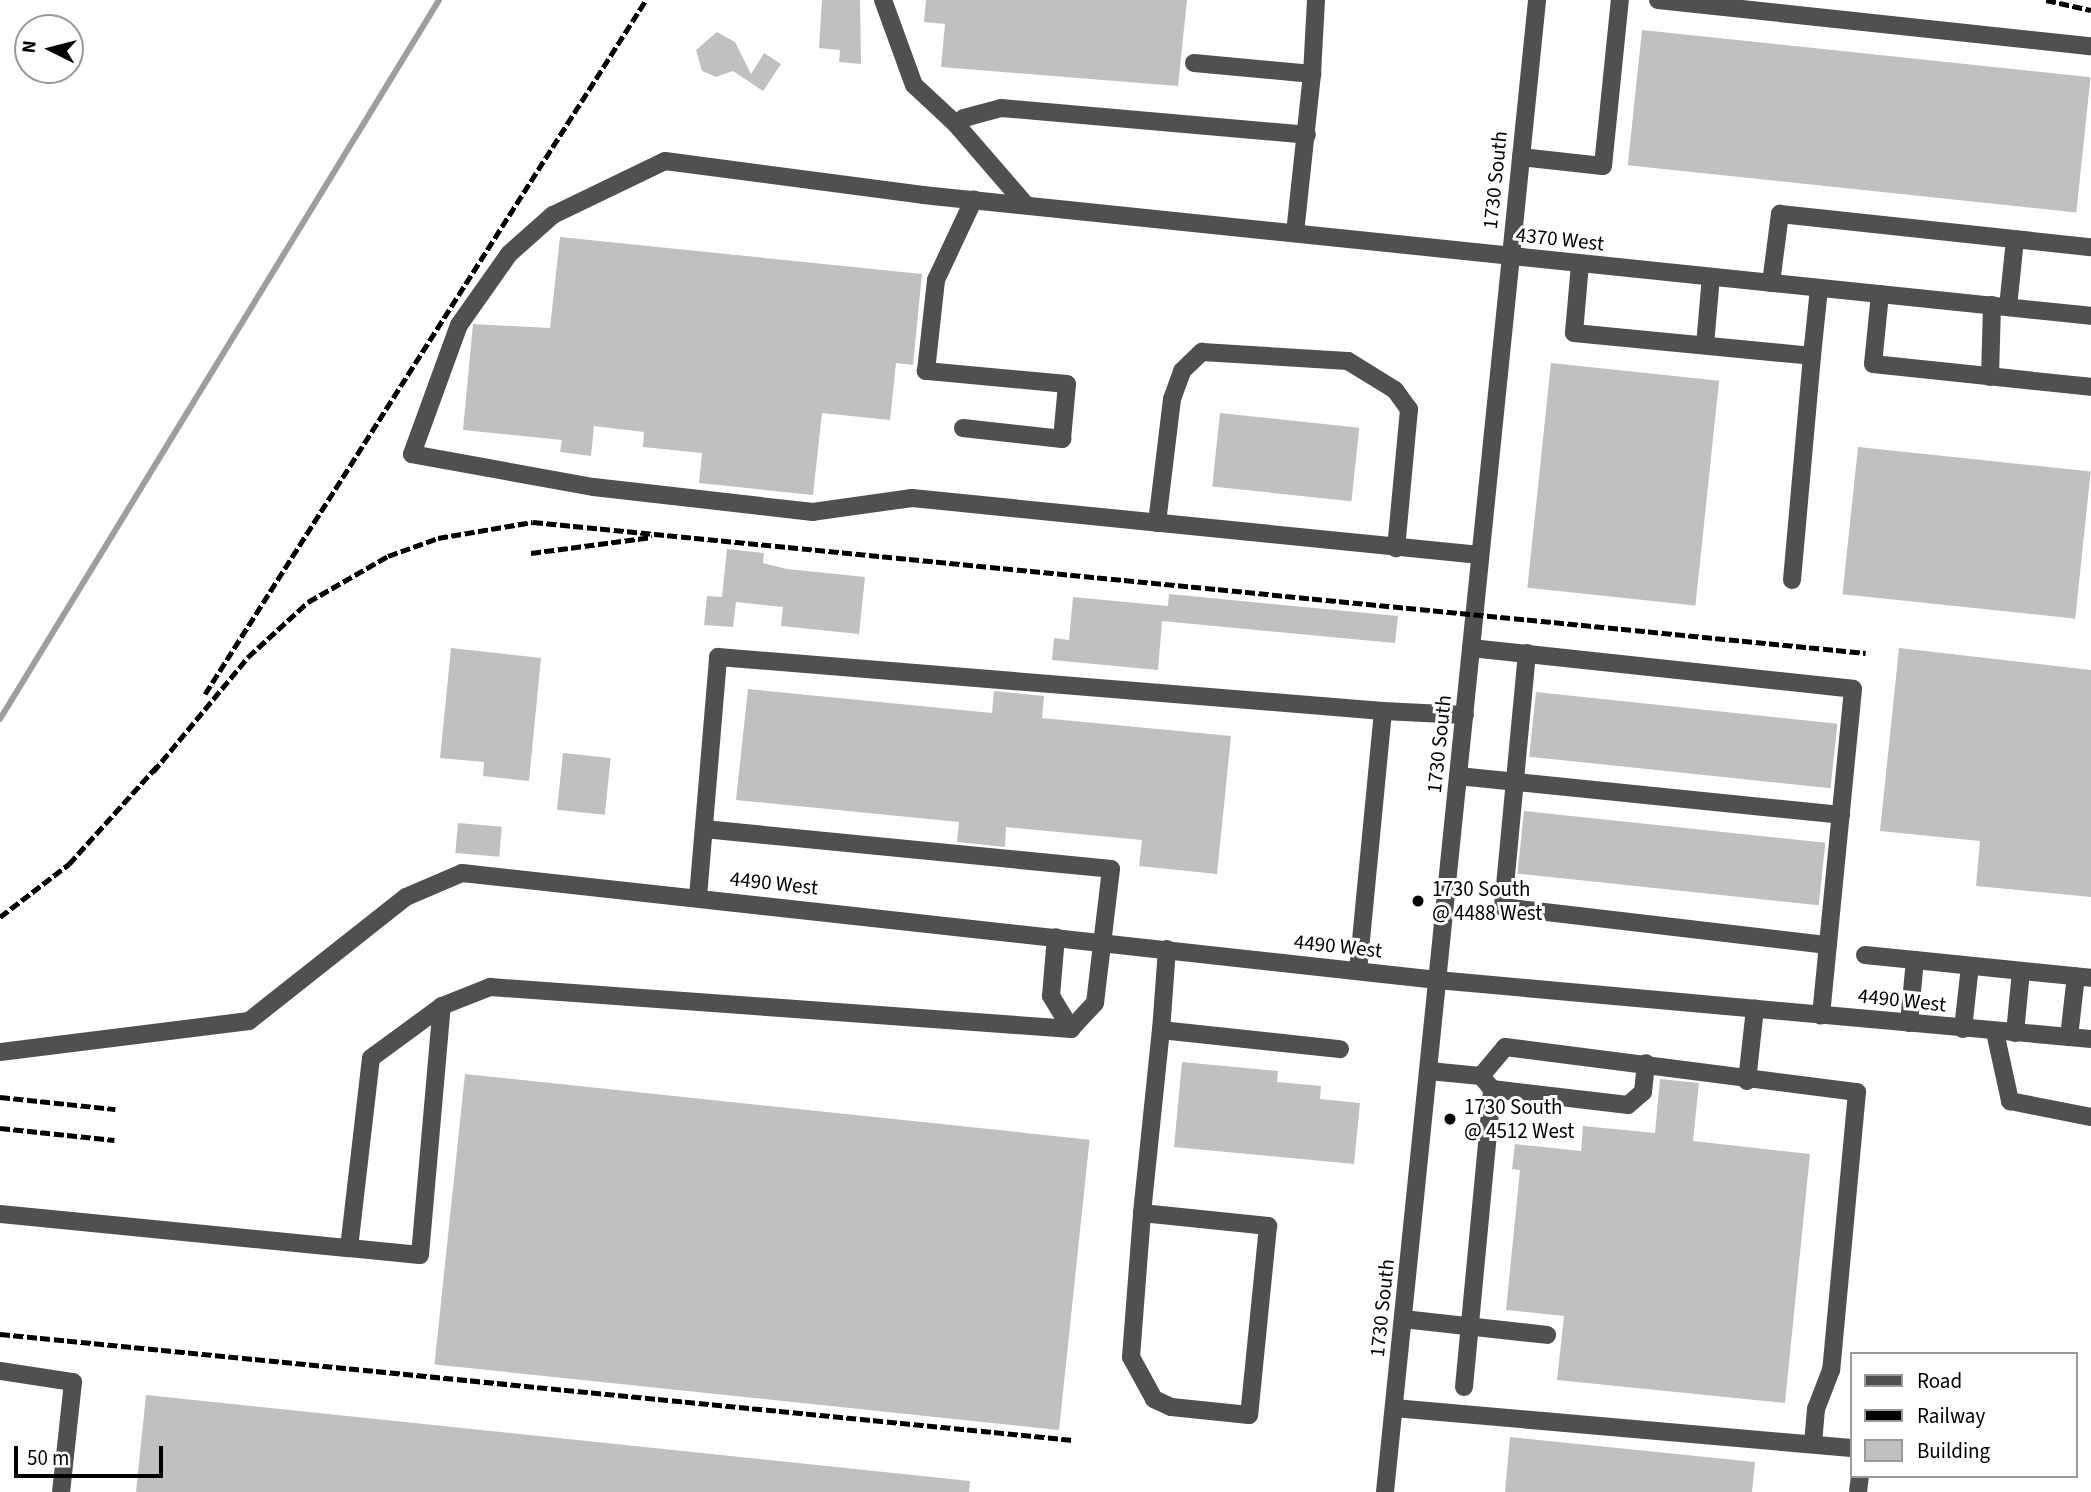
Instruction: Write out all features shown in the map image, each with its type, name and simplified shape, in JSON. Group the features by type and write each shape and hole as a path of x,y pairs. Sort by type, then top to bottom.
{"street":[{"path":"883,0 914,85 956,124 1025,204"},
{"path":"1295,233 1307,135 1316,0"},
{"name":"1730 South","path":"1385,1492 1537,0"},
{"path":"1521,157 1603,166 1620,0"},
{"path":"1658,0 2091,46"},
{"path":"1194,63 1312,74"},
{"path":"956,124 980,110 1000,108 1307,135"},
{"name":"4370 West","path":"1157,523 912,498 813,512 593,487 412,454 458,325 509,254 553,215 665,161 974,199 2091,316"},
{"path":"963,428 1062,439 1067,384 926,371 936,280 974,199"},
{"path":"1771,283 1780,214 2091,247"},
{"path":"1990,376 2000,306 2015,239"},
{"path":"1580,264 1574,333 1812,356"},
{"path":"1705,345 1711,277"},
{"path":"1792,580 1819,289"},
{"path":"1880,294 1872,364 2091,387"},
{"path":"1396,548 1409,409 1395,390 1348,361 1202,352 1182,371 1172,399 1157,523 1396,548 1480,555"},
{"path":"1471,648 1853,689 1821,1015"},
{"path":"1527,653 1500,894 1507,910 1828,945"},
{"path":"698,897 718,657 1383,711 1465,715"},
{"path":"1358,971 1383,711"},
{"path":"1458,776 1841,815"},
{"path":"704,829 1111,869 1095,1003 1071,1029"},
{"name":"4490 West","path":"0,1052 249,1021 431,882 463,873 1437,980 2091,1039"},
{"path":"1056,937 1051,996 1071,1029"},
{"path":"1143,1213 1268,1226 1248,1415 1171,1407 1154,1399 1131,1357 1143,1213 1161,1030 1167,949"},
{"path":"1865,955 2083,977 2068,1037"},
{"path":"1909,1023 1915,960"},
{"path":"1963,1029 1970,966"},
{"path":"2015,1033 2021,971"},
{"path":"349,1248 371,1058 442,1006 490,987 1071,1029"},
{"path":"0,1214 420,1255 442,1006"},
{"path":"1747,1081 1755,1008"},
{"path":"1161,1030 1340,1049"},
{"path":"1995,1032 2010,1101 2091,1117"},
{"path":"1464,1387 1486,1083 1505,1047 1646,1063 1747,1081 1857,1092 1831,1370 1816,1409 1813,1443"},
{"path":"1429,1071 1486,1083 1628,1105 1643,1092 1646,1063"},
{"path":"1404,1319 1547,1335"},
{"path":"0,1371 73,1382 61,1492"},
{"path":"1394,1408 1850,1448"}],"building":[{"path":"822,0 860,0 861,64 839,62 840,50 819,48"},
{"path":"926,0 1187,0 1178,86 941,67 945,24 924,22"},
{"path":"1642,30 2091,77 2076,212 1628,165"},
{"path":"717,32 735,42 751,74 764,53 781,64 763,91 733,71 716,77 702,71 696,50"},
{"path":"560,237 922,274 913,365 896,363 890,420 822,413 813,495 699,483 702,453 643,447 644,432 594,426 591,456 560,452 562,440 463,430 473,324 550,328"},
{"path":"1551,363 1719,381 1695,605 1527,588"},
{"path":"1220,413 1359,428 1351,501 1212,487"},
{"path":"1858,447 2091,471 2075,619 1843,594"},
{"path":"727,549 764,553 763,563 787,569 865,577 859,634 781,626 783,607 736,602 733,627 704,625 707,596 722,597"},
{"path":"1169,594 1398,616 1395,643 1162,621 1158,670 1052,660 1054,638 1069,640 1073,597 1168,606"},
{"path":"451,648 541,658 529,781 483,776 484,762 440,758"},
{"path":"1899,648 2091,670 2091,897 1976,886 1980,841 1880,831"},
{"path":"748,689 992,713 994,691 1044,696 1042,718 1231,736 1217,874 1139,866 1142,840 1006,827 1005,847 957,842 959,822 736,800"},
{"path":"1536,692 1837,724 1831,788 1529,757"},
{"path":"563,753 611,758 605,815 557,810"},
{"path":"1524,811 1825,843 1819,905 1517,874"},
{"path":"458,823 502,827 499,857 455,853"},
{"path":"1182,1062 1278,1071 1277,1082 1321,1086 1320,1099 1360,1103 1354,1164 1174,1147"},
{"path":"465,1074 1090,1140 1059,1430 434,1364"},
{"path":"1660,1079 1699,1083 1693,1141 1810,1154 1785,1403 1557,1380 1564,1316 1506,1310 1520,1170 1512,1169 1515,1144 1581,1151 1583,1126 1655,1133"},
{"path":"146,1395 970,1481 969,1492 136,1492"},
{"path":"1510,1437 1755,1462 1752,1492 1505,1492"}],"waterway":[{"path":"0,719 439,0"}],"railway":[{"path":"205,694 646,0"},
{"path":"2046,0 2091,10"},
{"path":"153,772 248,657 308,602 388,556 438,538 533,522 1866,653"},
{"path":"531,553 652,537"},
{"path":"0,917 69,864 159,764"},
{"path":"0,1097 115,1109"},
{"path":"0,1128 114,1140"},
{"path":"0,1334 1073,1440"}],"place":[{"name":"1730 South @ 4488 West","path":"1418,901"},
{"name":"1730 South @ 4512 West","path":"1450,1119"}]}
